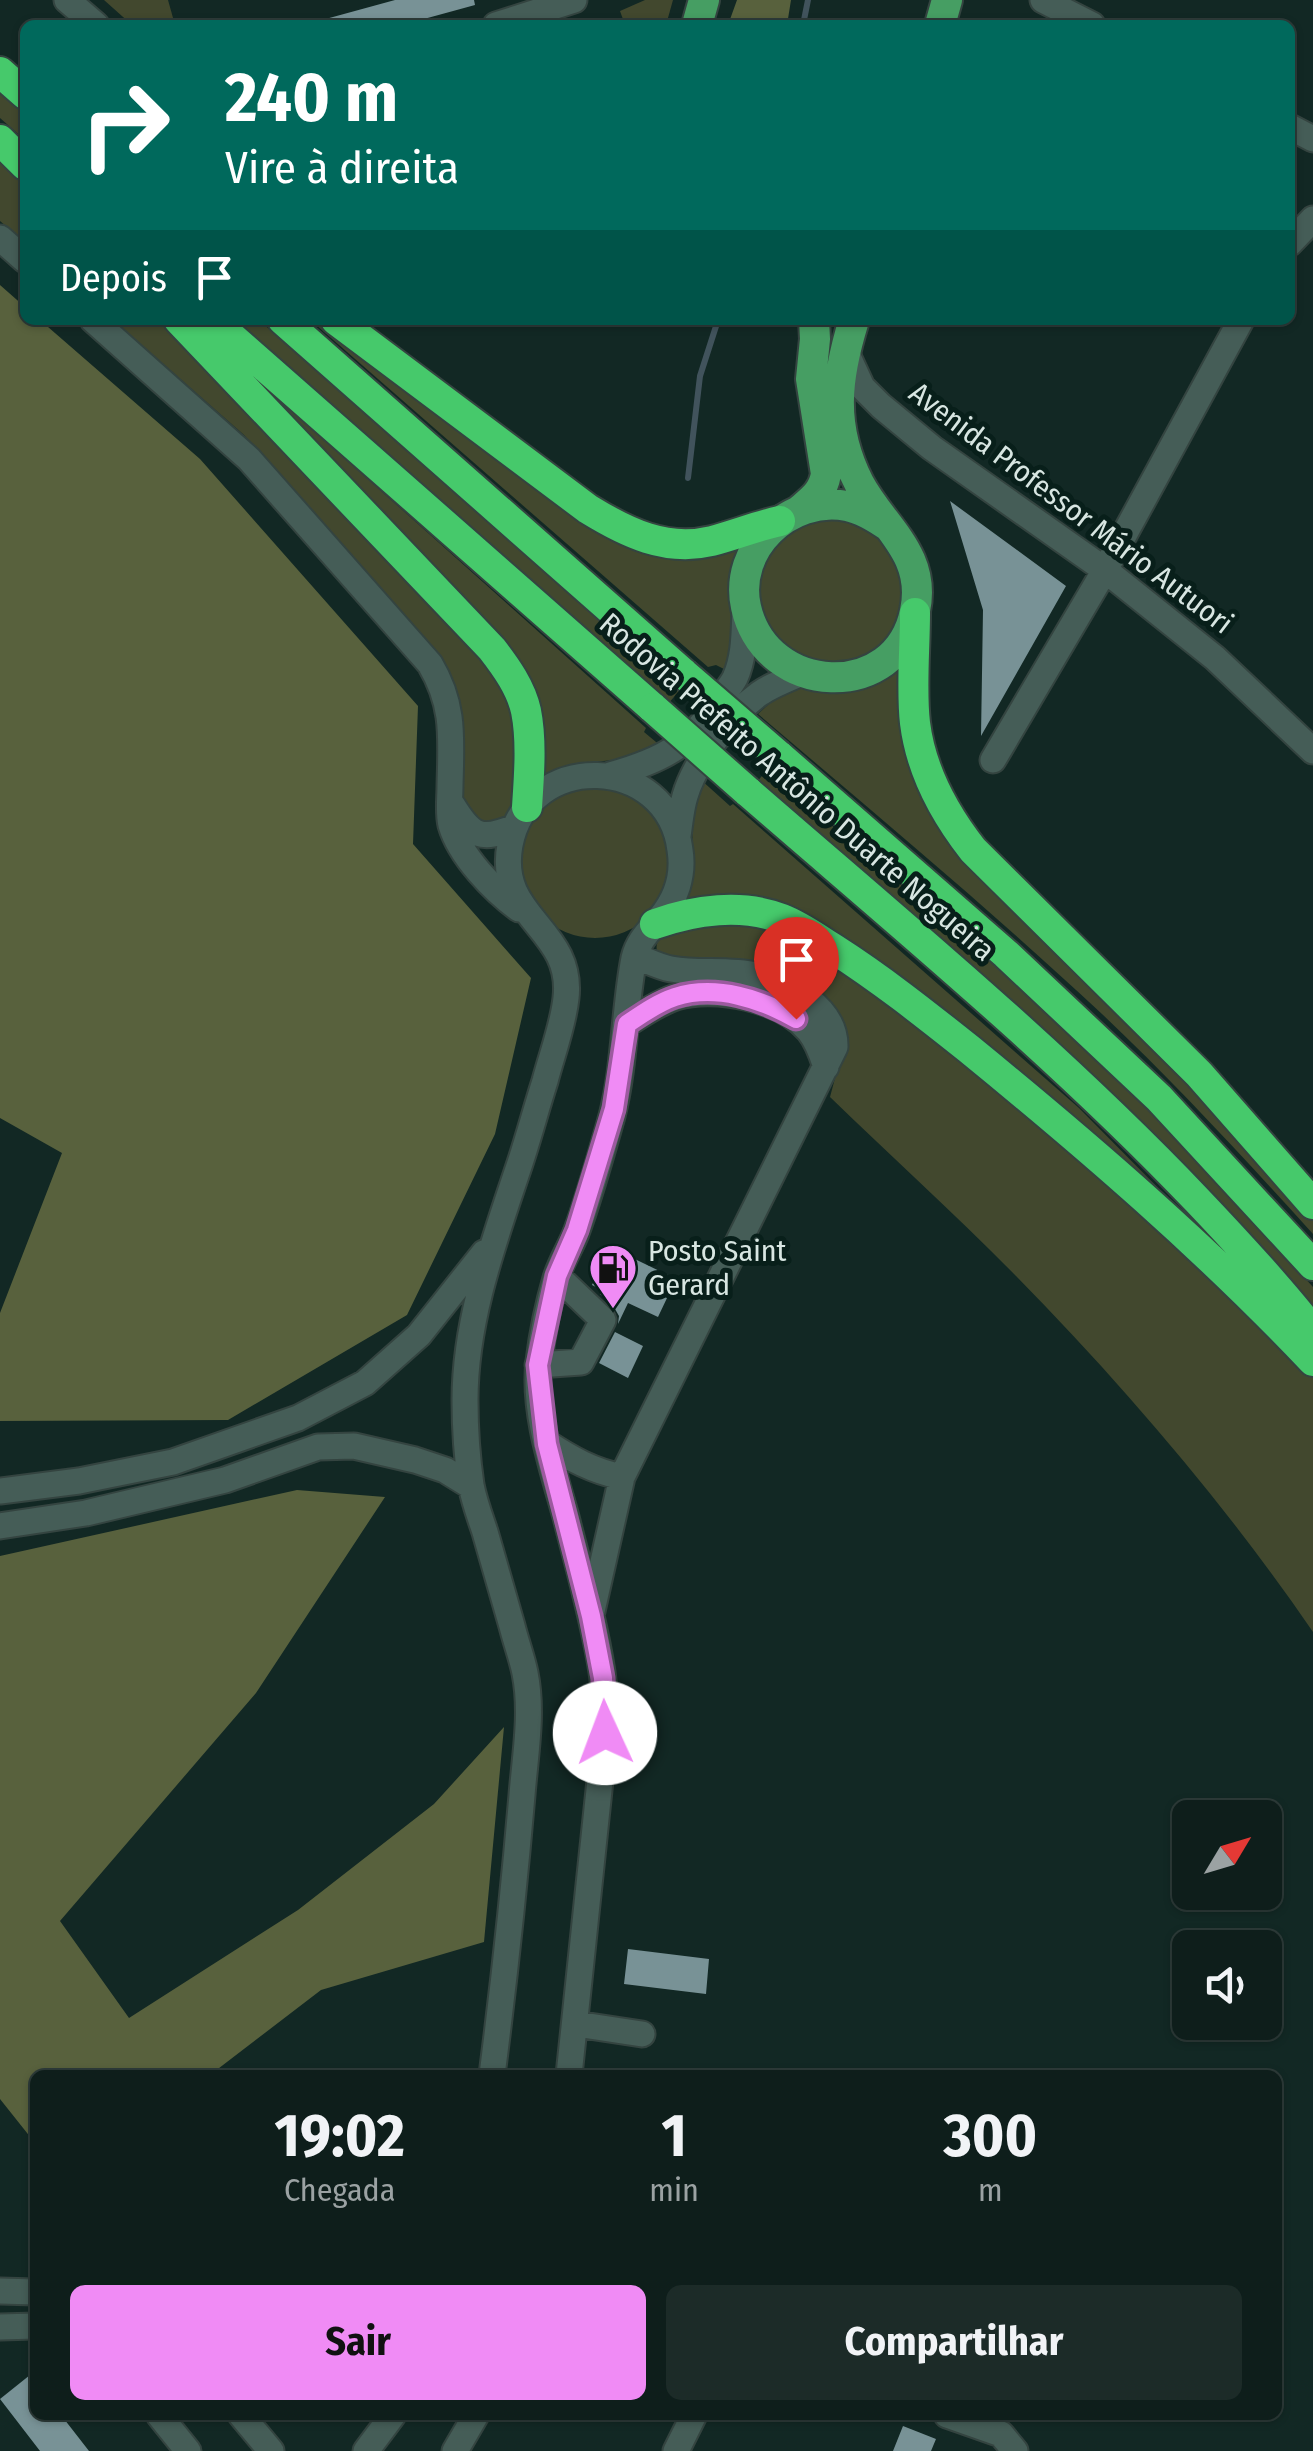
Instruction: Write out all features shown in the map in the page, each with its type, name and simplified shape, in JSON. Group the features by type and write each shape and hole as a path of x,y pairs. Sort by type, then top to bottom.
{"highway":[{"path":"0,70 20,89"},
{"path":"0,137 20,159"},
{"path":"185,325 504,666 526,711 529,785 521,817"},
{"name":"Rodovia Prefeito Antônio Duarte Nogueira","path":"218,325 1009,1018 1140,1142 1313,1330"},
{"name":"Rodovia Prefeito Antônio Duarte Nogueira","path":"290,325 1006,954 1160,1098 1313,1264"},
{"path":"343,325 619,529 668,544 692,545 790,515"},
{"path":"915,614 915,724 934,791 952,823 973,850 1199,1074 1313,1204"},
{"path":"651,928 682,914 701,911 754,912 781,918 854,962 924,1013 1039,1107 1185,1234 1313,1360"}],"main road":[{"path":"814,325 811,380 826,474 824,486 818,495 763,537 751,557 745,603 763,646 802,673 826,678 872,668 892,654 906,636 915,614 918,590 914,566 904,544 860,486 846,449 838,380 852,325"},
{"path":"790,515 822,505 846,506 868,513 888,526"}],"street":[{"path":"67,0 90,20"},
{"path":"512,20 574,0"},
{"path":"1043,0 1082,20"},
{"path":"1295,237 1313,219"},
{"path":"0,238 20,256"},
{"path":"100,325 250,460 430,664 442,684 450,718 450,821 456,839 502,897 536,924"},
{"path":"993,760 1105,570 1238,325"},
{"name":"Avenida Professor Mário Autuori","path":"845,350 862,387 881,406 932,448 1105,570 1215,658 1312,746"},
{"path":"610,776 666,755 688,740 710,716 735,678 742,650 745,603"},
{"path":"678,836 692,777 720,734 762,691 802,673"},
{"path":"450,802 464,824 486,836 521,817 544,791 564,780 587,774 610,776 632,783 652,796 668,814 678,836 682,859 679,883 670,905 634,956 614,1109 577,1230 557,1276 538,1365 547,1444 603,1678 605,1733 570,2070"},
{"path":"493,2070 512,1915 528,1716 526,1676 471,1486 465,1400 470,1335 493,1241 530,1130 567,992 560,954 515,895 509,873 509,850 521,817"},
{"path":"591,1616 622,1477 826,1067 836,1035 822,1010 779,984 754,975 668,969 634,956"},
{"path":"627,1024 678,996 696,993 754,999 796,1019 811,1033 826,1067"},
{"path":"0,1491 79,1481 173,1462 298,1418 365,1383 419,1335 493,1241"},
{"path":"538,1365 581,1362 603,1320 557,1276"},
{"path":"547,1444 599,1472 622,1477"},
{"path":"0,1526 86,1514 225,1480 318,1447 354,1446 416,1460 445,1470 471,1486"},
{"path":"576,2024 642,2034"},
{"path":"0,2291 30,2292"},
{"path":"0,2327 30,2326"},
{"path":"163,2420 188,2451"},
{"path":"244,2420 260,2446"},
{"path":"366,2451 389,2420"},
{"path":"455,2451 473,2420"},
{"path":"676,2451 692,2420"},
{"path":"961,2420 1001,2434 1015,2451"}],"green space":[{"path":"104,0 168,0 174,20 126,20"},
{"path":"645,0 673,0 667,20 623,20 620,11"},
{"path":"737,0 791,0 788,20 730,20"},
{"path":"0,92 20,110 20,136 0,118"},
{"path":"0,159 20,177 20,239 0,221"},
{"path":"0,285 20,303 20,325 46,325 200,459 418,706 413,844 531,978 495,1134 407,1315 228,1420 0,1421 0,1313 62,1153 0,1118"},
{"path":"119,325 171,325 467,637 514,700 517,792 503,823 476,823 460,802 462,717 456,693 424,641 244,435"},
{"path":"237,325 265,325 679,691 668,704"},
{"path":"316,325 329,325 601,532 747,543 732,654 724,669 708,667"},
{"path":"284,404 646,728 644,732 662,747 622,759 576,764 541,780 537,713 283,414"},
{"path":"837,514 885,536 908,580 900,627 866,660 819,667 777,644 756,599 758,573 787,529"},
{"path":"905,653 914,762 1313,1216 1313,1234 1102,1014 975,899 758,714 782,692 854,684"},
{"path":"767,770 1016,984 1159,1118 1313,1287 1313,1313 756,783"},
{"path":"700,779 1079,1108 1171,1201 1167,1206 840,938 683,903 693,865 692,821"},
{"path":"595,786 624,792 649,808 665,833 671,862 665,891 649,916 624,932 595,938 566,932 541,916 525,891 519,862 525,833 541,808 566,792"},
{"path":"687,924 762,924 817,950 1027,1110 1313,1370 1313,1632 1209,1493 1096,1360 993,1253 830,1097 843,1048 658,956 660,938"},
{"path":"297,1490 385,1497 256,1693 60,1921 129,2018 298,1910 434,1804 504,1727 484,1942 321,1990 217,2070 30,2070 30,2137 0,2099 0,1556"}],"building":[{"path":"395,0 474,0 475,5 420,20 322,20"},
{"path":"950,501 1066,586 981,736 983,610"},
{"path":"610,1247 676,1279 658,1317 628,1303 618,1324 615,1309 600,1294 602,1290 592,1285"},
{"path":"615,1332 643,1346 628,1378 599,1363"},
{"path":"628,1949 709,1959 706,1994 624,1984"},
{"path":"30,2375 30,2420 65,2420 89,2451 40,2451 0,2399"},
{"path":"903,2426 936,2439 931,2451 893,2451"}],"waterway":[{"path":"804,20 808,0"},
{"path":"688,478 700,376 716,325"}],"place":[{"name":"Posto Saint Gerard","path":"613,1310"}],"route":[{"path":"605,1733 603,1678 547,1444 540,1397 538,1365 557,1276 577,1230 614,1109 627,1024 658,1004 696,993 754,999 796,1019"}]}
